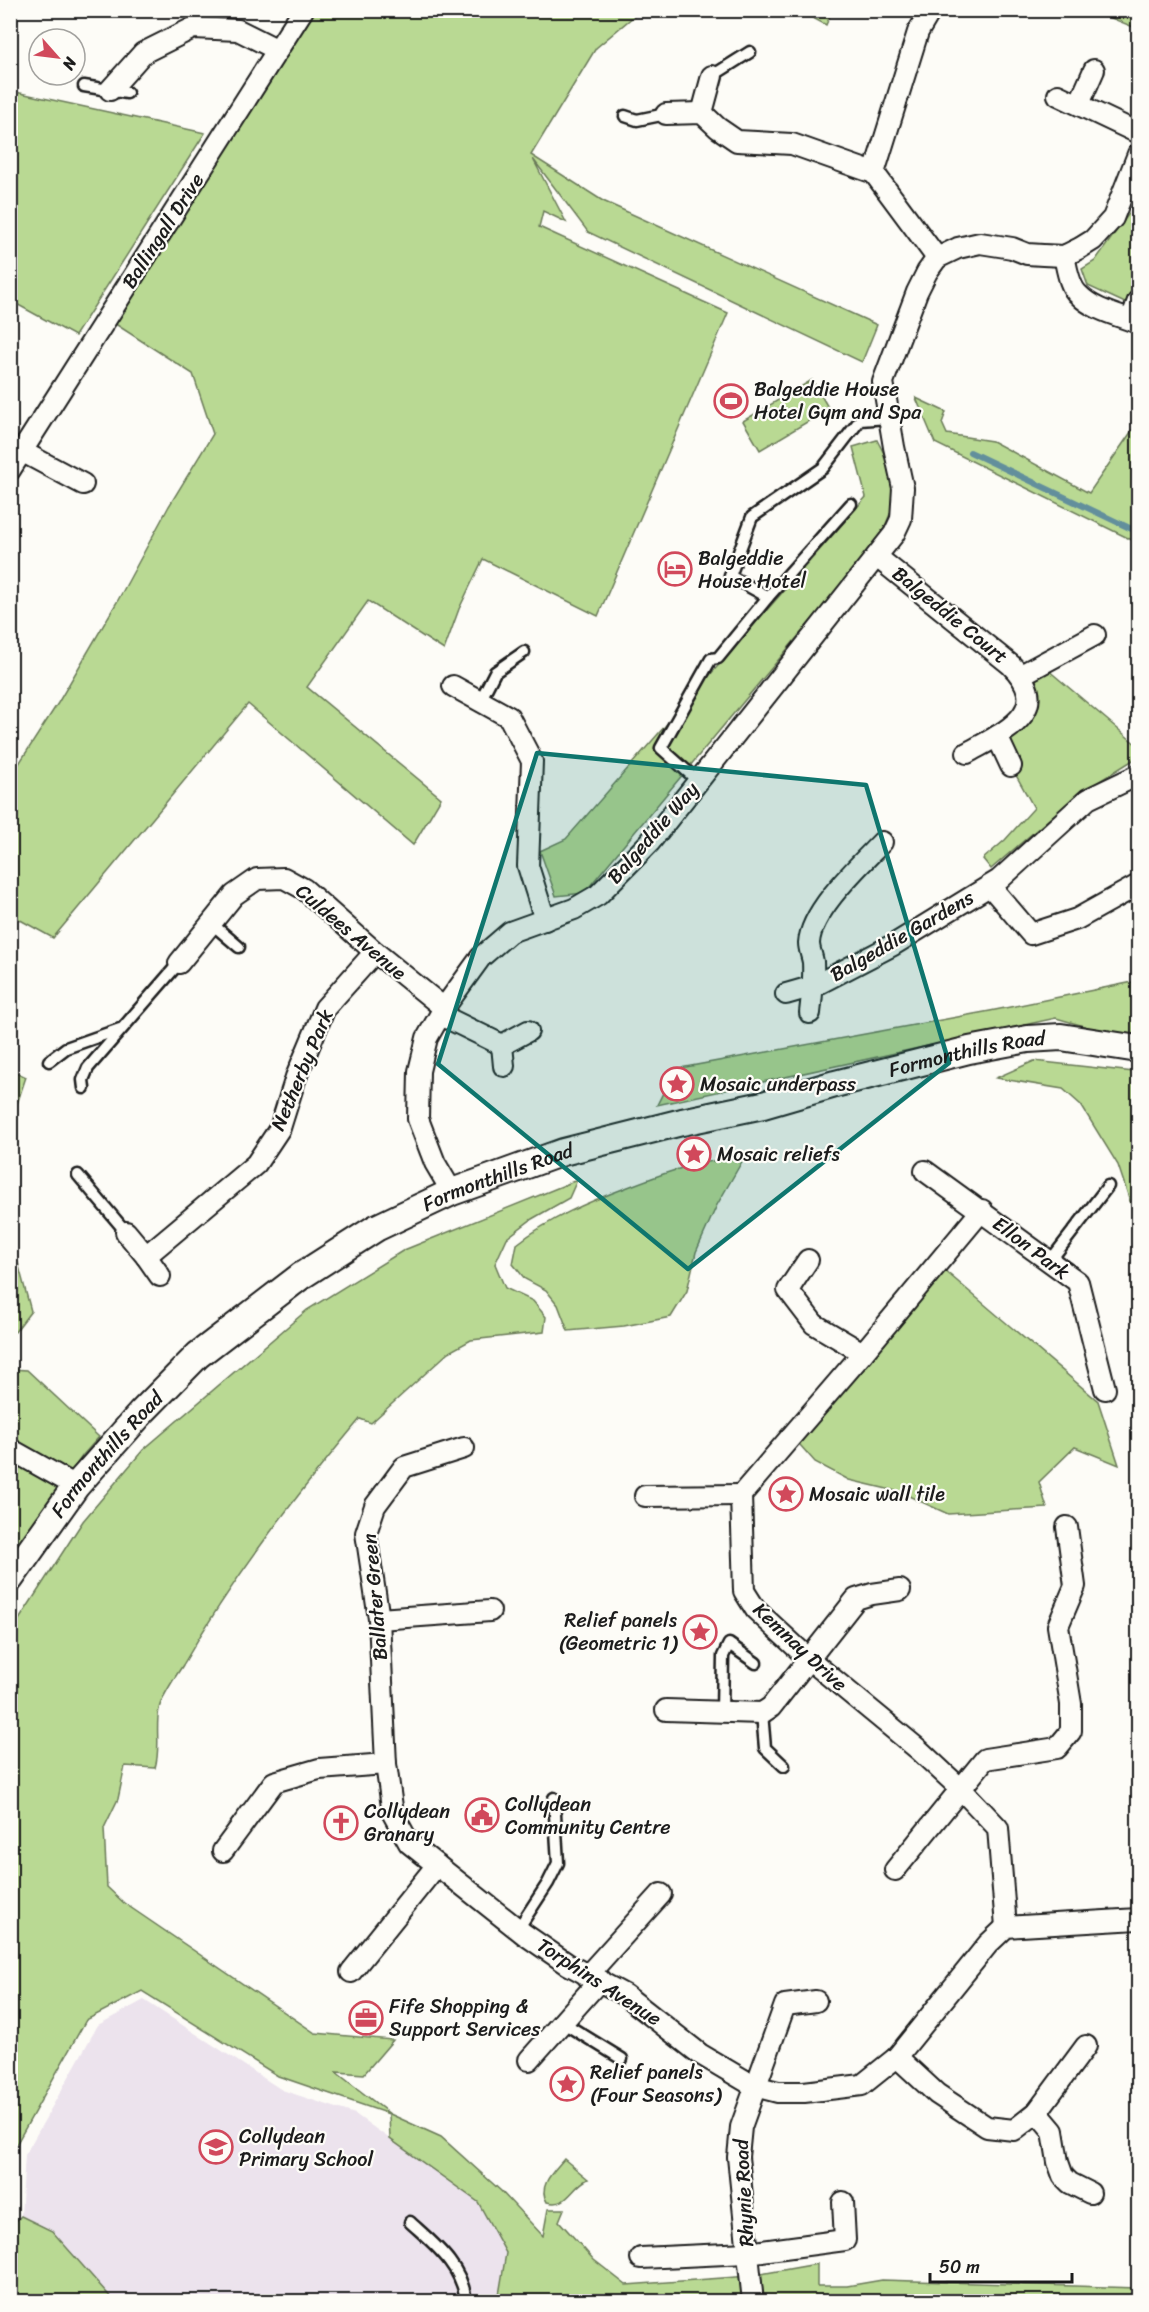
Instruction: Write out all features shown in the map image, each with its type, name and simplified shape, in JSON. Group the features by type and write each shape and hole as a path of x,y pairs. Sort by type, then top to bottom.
{"street":[{"name":"Ballingall Drive","path":"10,470 303,10"},
{"path":"874,173 918,32 931,10"},
{"path":"118,92 143,53 193,28 238,30 278,50"},
{"path":"1079,104 1094,70"},
{"path":"702,113 712,76"},
{"path":"1058,95 1138,133"},
{"path":"666,114 702,113 737,141 792,144 874,173 938,258 958,248 980,243 1012,248 1027,254 1064,256 1093,240 1113,218 1138,154"},
{"path":"1064,256 1072,285 1078,295 1102,309 1135,322 1138,301"},
{"name":"Balgeddie Way","path":"452,1192 435,1163 418,1119 422,1060 427,1038 442,1012 482,957 510,932 574,909 598,895 650,842 881,552 901,519 903,504 903,488 883,382 917,291 938,258"},
{"path":"23,452 83,484"},
{"name":"Balgeddie Court","path":"881,552 1021,675 1027,686 1027,708 1017,723 967,753"},
{"name":"Balgeddie Court","path":"1021,675 1095,635"},
{"path":"453,686 509,717 532,761 528,866 545,920"},
{"path":"997,736 1011,766"},
{"name":"Balgeddie Gardens","path":"786,994 814,986 893,945 990,886 1088,800 1138,775"},
{"name":"Balgeddie Gardens","path":"810,1013 814,986 813,960 809,944 813,927 844,881 882,842"},
{"name":"Culdees Avenue","path":"179,963 234,896 257,879 284,878 304,889 442,1012 502,1045"},
{"name":"Balgeddie Gardens","path":"990,886 1031,934 1077,919 1138,885"},
{"name":"Netherby Park","path":"146,1256 256,1164 280,1128 296,1077 325,1008 375,952"},
{"path":"504,1066 502,1045 528,1031"},
{"name":"Formonthills Road","path":"10,1579 76,1486 142,1412 198,1355 301,1276 376,1228 452,1192 563,1152 682,1122 763,1105 969,1050 1028,1039 1061,1037 1133,1051"},
{"name":"Ellon Park","path":"924,1171 982,1210 1078,1282 1105,1389"},
{"path":"645,1496 741,1495 982,1210"},
{"path":"126,1232 160,1276"},
{"path":"808,1260 788,1290 814,1324 863,1353"},
{"name":"Ballater Green","path":"386,1764 379,1619 366,1533 375,1506 404,1467 464,1448"},
{"path":"10,1449 76,1486"},
{"name":"Kemnay Drive","path":"741,1495 744,1591 756,1610 810,1660 918,1749 998,1828 1006,1927"},
{"path":"895,1870 985,1760 1057,1748 1071,1731 1071,1704 1058,1626 1075,1586 1067,1527"},
{"path":"666,1710 762,1713 771,1707 810,1660 856,1599 900,1590"},
{"path":"379,1619 490,1611"},
{"path":"223,1851 274,1782 319,1769 386,1764"},
{"name":"Torphins Avenue","path":"386,1764 393,1814 409,1844 518,1929 593,1978 625,1995 667,2025 700,2054 754,2086 778,2092 804,2092 862,2085 897,2057 988,1944 1006,1927"},
{"path":"351,1972 437,1865"},
{"path":"529,2060 562,2022 593,1978 661,1894"},
{"path":"1006,1927 1138,1919"},
{"name":"Rhynie Road","path":"753,2301 738,2157 741,2127 785,2005 816,2001"},
{"path":"897,2057 937,2094 987,2127 1014,2130 1037,2112 1086,2046"},
{"path":"1037,2112 1053,2131 1058,2162 1063,2176 1070,2183 1090,2193"},
{"path":"641,2258 747,2253 845,2240 843,2202"}],"lane":[{"path":"712,76 750,52"},
{"path":"87,87 118,92"},
{"path":"625,116 638,120 666,114"},
{"path":"768,597 730,576 753,517 823,468 860,420 888,418"},
{"path":"698,781 661,748 711,659 718,658 768,597 851,504"},
{"path":"480,701 495,672 524,652"},
{"path":"211,923 239,947"},
{"path":"84,1088 83,1080 88,1068 179,963"},
{"path":"49,1061 66,1048 123,1028"},
{"path":"78,1175 126,1232"},
{"path":"1050,1262 1108,1186"},
{"path":"722,1712 723,1656 729,1644 756,1663"},
{"path":"762,1713 765,1748 784,1766"},
{"path":"518,1929 548,1884 558,1863 554,1798"},
{"path":"562,2022 622,2059"},
{"path":"410,2222 453,2264 465,2286 466,2301"}],"highlighted area":[{"path":"537,753 866,785 949,1063 688,1269 438,1064"}],"shaded area":[{"name":"Collydean Primary School","path":"144,2000 282,2090 355,2114 478,2202 506,2253 498,2301 114,2301 52,2231 21,2216 25,2155 98,2025"}],"green space":[{"path":"303,11 640,11 596,48 531,155 603,201 877,325 862,362 588,232 533,159 566,222 543,211 539,227 728,313 598,616 483,559 459,609 444,650 368,601 307,687 441,798 413,845 248,704 53,938 13,916 11,924 11,776 58,703 117,602 169,506 213,434 193,374 106,318"},
{"path":"800,11 832,11 826,25"},
{"path":"1094,11 1138,11 1138,29"},
{"path":"11,91 205,133 75,336 11,301"},
{"path":"1135,205 1138,206 1138,282 1125,303 1088,286 1082,269 1095,261"},
{"path":"812,380 829,409 760,450 743,421"},
{"path":"916,398 946,412 942,423 947,434 992,441 1089,493 1138,422 1138,543 935,443"},
{"path":"877,440 892,469 895,502 880,538 584,893 556,896 540,851 566,839 866,497 853,447"},
{"path":"1041,664 1138,746 1138,757 1077,795 991,869 983,859 1005,840 1034,808 1011,766 1007,730 1027,686"},
{"path":"1138,981 1138,1038 1126,1038 1056,1018 657,1105 675,1069 990,1011"},
{"path":"1034,1061 1134,1072 1138,1077 1138,1225 1118,1165 1081,1105 1063,1089 996,1078"},
{"path":"11,1070 26,1077 11,1122"},
{"path":"744,1158 717,1205 696,1252 687,1291 671,1317 624,1326 568,1331 558,1305 546,1290 525,1279 513,1264 517,1244 556,1218 584,1205 642,1181 684,1167"},
{"path":"577,1180 569,1198 532,1219 507,1238 495,1264 505,1288 533,1301 546,1317 544,1332 471,1340 449,1352 371,1423 360,1419 289,1508 223,1600 160,1704 158,1753 155,1768 125,1766 118,1799 104,1828 107,1887 124,1903 315,2033 393,2040 364,2074 336,2072 390,2114 441,2137 501,2191 543,2236 548,2209 564,2209 559,2221 594,2260 626,2285 750,2276 817,2264 817,2286 847,2286 882,2280 1138,2288 1138,2301 498,2301 506,2253 478,2202 390,2139 389,2114 278,2076 142,1991 86,2020 12,2152 11,2181 11,1632 83,1521 143,1450 307,1310 404,1250"},
{"path":"18,1263 31,1311 15,1332 11,1331 11,1265"},
{"path":"937,1264 1098,1401 1119,1465 1075,1447 1039,1482 1047,1508 948,1514 900,1492 849,1480 815,1462 792,1436"},
{"path":"11,1369 27,1370 99,1437 83,1455 11,1555"},
{"path":"564,2159 588,2179 560,2202 547,2202 544,2196 545,2185"},
{"path":"21,2216 52,2231 114,2301 11,2301 11,2226"}],"waterway":[{"path":"970,452 1138,532"}],"place":[{"name":"Balgeddie House Hotel Gym and Spa","path":"731,401"},
{"name":"Balgeddie House Hotel","path":"675,569"},
{"name":"Mosaic underpass","path":"677,1084"},
{"name":"Mosaic reliefs","path":"694,1154"},
{"name":"Mosaic wall tile","path":"786,1494"},
{"name":"Relief panels (Geometric 1)","path":"700,1632"},
{"name":"Collydean Community Centre","path":"482,1815"},
{"name":"Collydean Granary","path":"341,1823"},
{"name":"Fife Shopping & Support Services","path":"366,2018"},
{"name":"Relief panels (Four Seasons)","path":"567,2084"},
{"name":"Collydean Primary School","path":"216,2147"}]}
